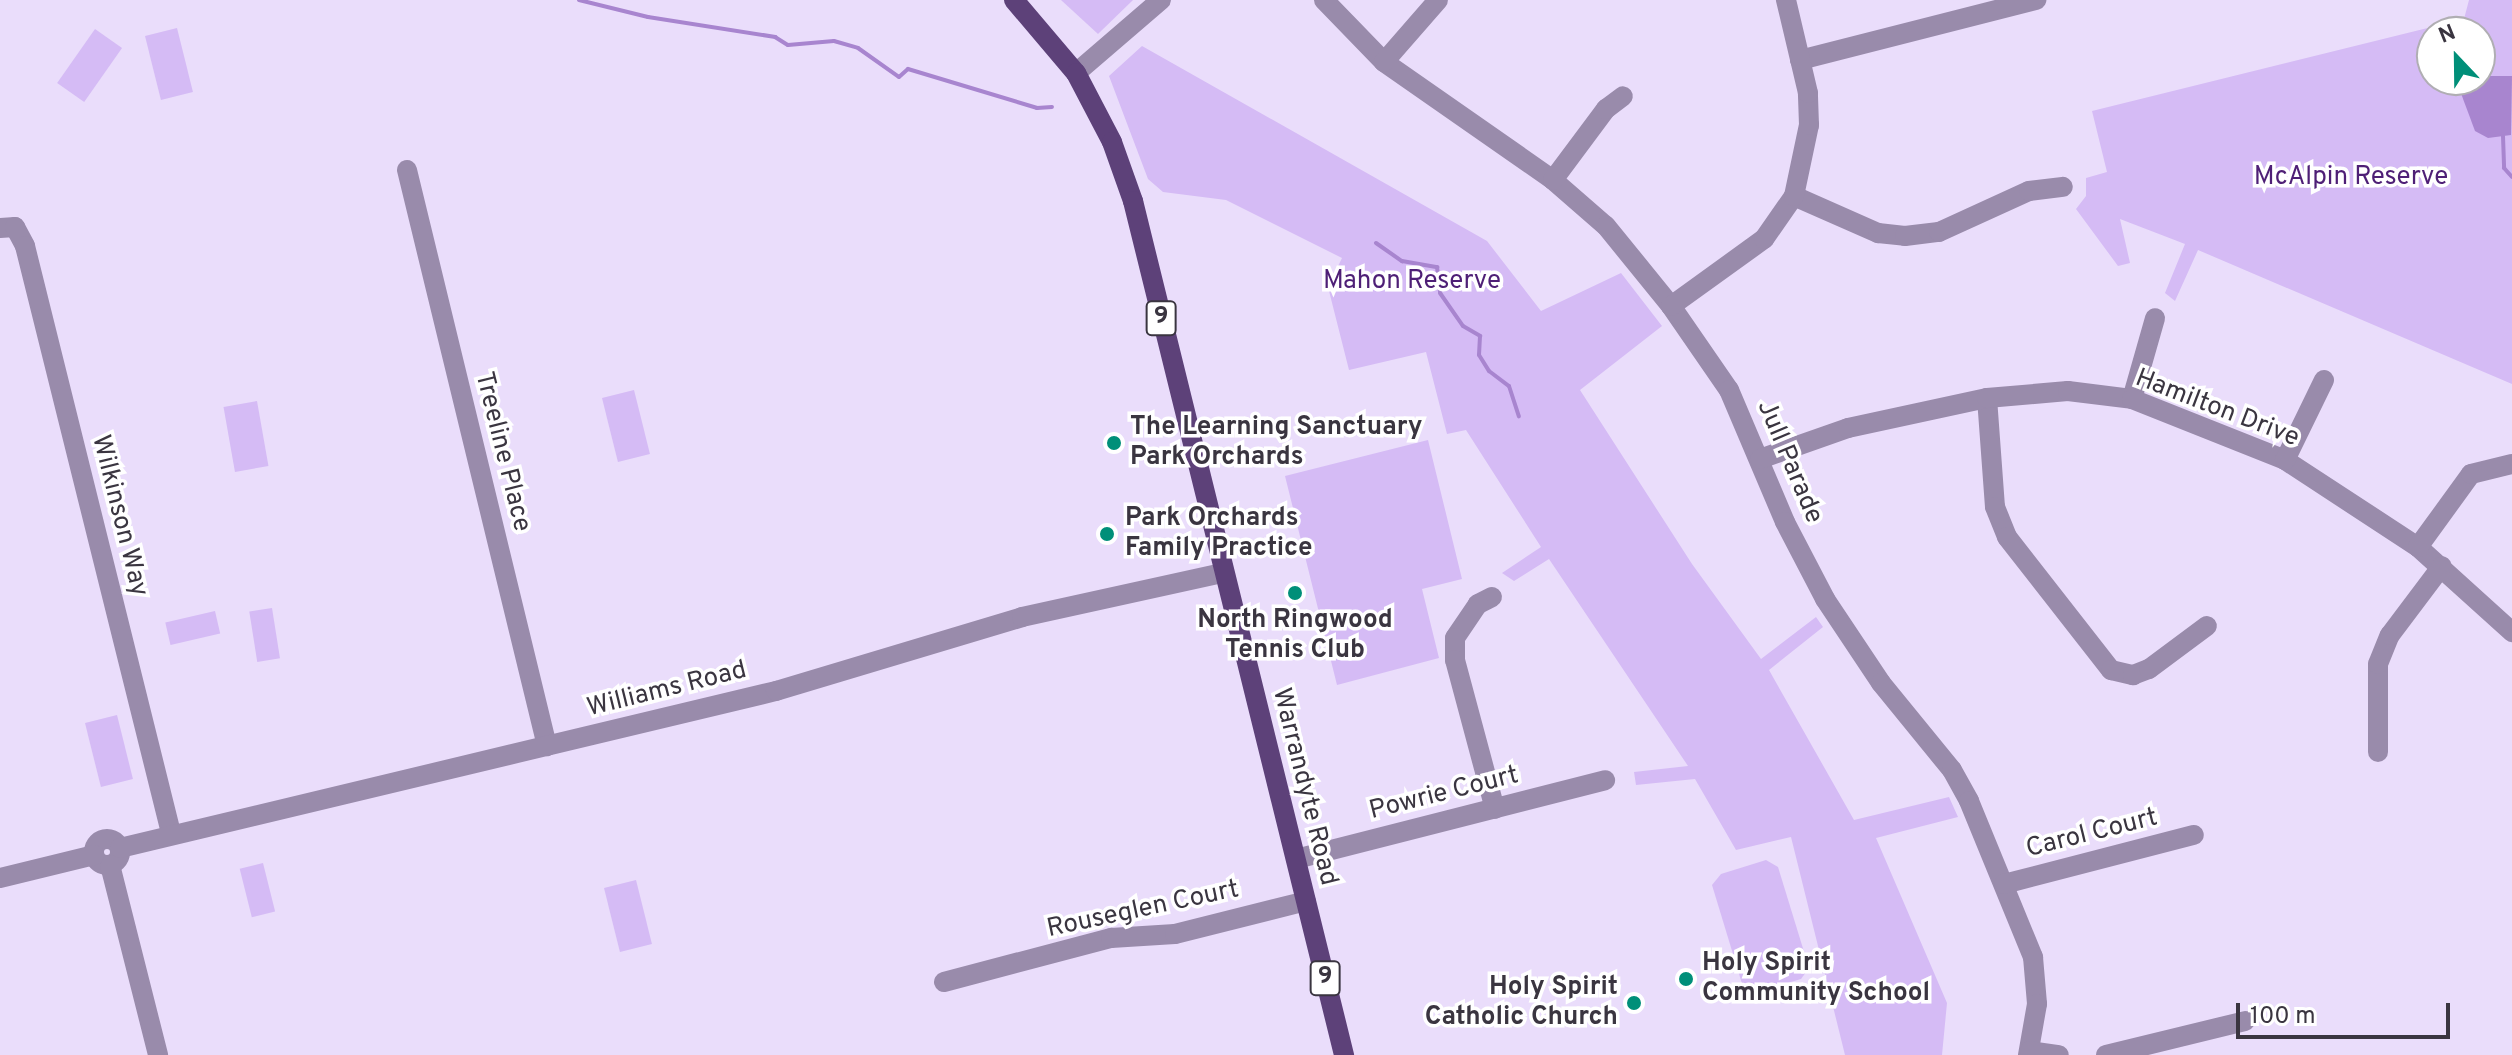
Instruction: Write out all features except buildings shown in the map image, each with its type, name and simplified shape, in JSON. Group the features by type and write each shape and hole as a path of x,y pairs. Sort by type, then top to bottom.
{"main road":[{"name":"9","path":"1014,0 1076,73"},
{"name":"Warrandyte Road","path":"1076,73 1107,132 1133,201 1222,573 1344,1055"}],"street":[{"path":"1076,73 1161,0"},
{"name":"Jull Parade","path":"1324,0 1384,62 1553,180 1606,226 1671,306 1729,390 1785,522 1825,599 1881,683 1952,770 2004,884 2033,957 2037,1004 2029,1053"},
{"path":"1384,62 1438,0"},
{"path":"1671,306 1764,239 1794,196 1809,125 1800,60 1786,0"},
{"path":"1800,60 2036,0"},
{"path":"1553,180 1606,109 1623,96"},
{"name":"Treeline Place","path":"407,170 547,746"},
{"path":"1794,196 1878,233 1905,236 1939,232 2029,191 2063,187"},
{"name":"Wilkinson Way","path":"0,228 15,227 25,246 171,833"},
{"path":"2132,399 2155,318"},
{"path":"2285,460 2324,380"},
{"name":"Hamilton Drive","path":"1760,459 1848,428 1987,398 2068,391 2132,399 2285,460 2418,547 2512,632"},
{"path":"1987,398 1995,507 2007,537 2111,670 2133,675 2149,669 2207,626"},
{"path":"2418,547 2471,474 2512,464"},
{"path":"2378,752 2378,664 2390,635 2442,566"},
{"name":"Williams Road","path":"0,878 108,856 171,833 776,691 1022,617 1222,573"},
{"path":"1492,597 1478,604 1455,638 1455,660 1495,809"},
{"name":"Powrie Court","path":"1296,859 1605,780"},
{"name":"Carol Court","path":"2004,884 2194,835"},
{"path":"108,856 158,1055"},
{"name":"Rouseglen Court","path":"944,982 1111,938 1175,934 1306,901"},
{"path":"2106,1055 2245,1021"},
{"path":"2029,1053 2059,1055"}],"green space":[{"path":"1061,0 1133,0 1098,34"},
{"name":"McAlpin Reserve","path":"2469,0 2512,0 2512,384 2198,250 2175,301 2165,293 2185,244 2120,219 2130,263 2118,266 2076,209 2086,196 2086,178 2107,172 2092,111 2416,31 2416,96 2496,96 2496,16 2465,16"},
{"path":"177,28 193,92 161,100 145,36"},
{"path":"95,29 122,48 84,102 57,83"},
{"name":"Mahon Reserve","path":"1142,46 1487,241 1541,311 1621,273 1662,326 1580,390 1692,564 1761,659 1816,617 1823,627 1769,670 1854,820 1949,797 1958,817 1876,838 1947,1003 1942,1055 1845,1055 1791,837 1736,850 1695,779 1636,785 1634,772 1688,766 1549,559 1514,581 1502,573 1541,547 1466,430 1447,434 1426,352 1349,370 1328,287 1342,258 1226,200 1163,192 1148,179 1109,76"},
{"path":"634,390 650,454 618,462 602,398"},
{"path":"257,401 268,466 235,472 224,407"},
{"path":"1428,440 1462,579 1422,589 1439,658 1337,685 1285,476"},
{"path":"272,608 280,658 257,662 249,612"},
{"path":"215,611 220,633 170,645 165,622"},
{"path":"117,715 133,779 101,787 85,723"},
{"path":"1766,860 1778,867 1809,968 1801,979 1757,992 1743,987 1712,885 1721,874"},
{"path":"263,863 275,912 252,917 240,869"},
{"path":"636,880 652,944 620,952 604,888"}],"shaded area":[{"path":"2496,76 2512,76 2511,135 2488,138 2475,131 2462,96 2496,96"}],"waterway":[{"path":"579,0 648,17 775,37 788,45 834,41 858,48 899,77 908,69 1037,108 1052,107"},
{"path":"2503,136 2504,168 2512,177"},
{"path":"1376,243 1402,261 1437,267 1440,293 1463,326 1480,336 1479,355 1489,371 1509,386 1519,416"}],"place":[{"name":"The Learning Sanctuary Park Orchards","path":"1114,443"},
{"name":"Park Orchards Family Practice","path":"1107,534"},
{"name":"North Ringwood Tennis Club","path":"1295,593"},
{"name":"Holy Spirit Community School","path":"1686,979"},
{"name":"Holy Spirit Catholic Church","path":"1634,1003"}]}
